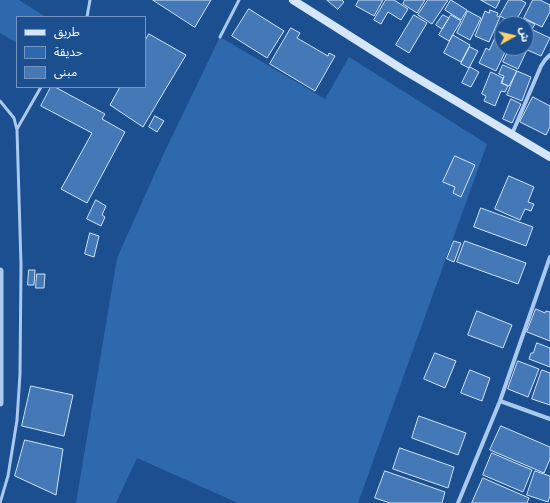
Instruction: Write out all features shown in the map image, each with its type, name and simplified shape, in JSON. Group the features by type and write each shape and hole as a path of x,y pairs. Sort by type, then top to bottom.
{"main road":[{"path":"293,0 402,69 550,157"}],"street":[{"path":"511,134 541,66 550,55"},
{"path":"458,503 500,401 550,257"},
{"path":"0,270 0,403"},
{"path":"500,401 550,418"}],"lane":[{"path":"87,16 90,0"},
{"path":"220,37 239,0"},
{"path":"17,130 40,88"},
{"path":"0,101 14,118 17,130 21,265 20,374 17,420 8,476 0,503"}],"green space":[{"path":"0,0 19,0 44,16 16,16 16,42 0,33"},
{"path":"220,37 325,99 349,57 487,144 358,503 238,503 137,458 116,503 76,503 117,258 164,153"}],"building":[{"path":"153,0 211,0 195,27"},
{"path":"327,0 342,0 344,2 338,9"},
{"path":"359,0 383,0 374,16 356,6"},
{"path":"386,0 394,0 408,9 401,20 388,12 381,24 374,20"},
{"path":"405,0 425,0 417,13 403,4"},
{"path":"428,0 448,0 432,24 418,15"},
{"path":"451,0 467,10 461,20 445,10"},
{"path":"481,0 500,0 496,8"},
{"path":"509,0 521,0 526,3 519,16 500,16"},
{"path":"533,0 540,0 550,5 550,12 542,27 534,23 534,16 525,16"},
{"path":"249,9 284,31 267,58 232,36"},
{"path":"490,10 498,13 497,16 494,16 494,31 489,42 475,36 485,11 489,13"},
{"path":"468,11 481,18 470,40 457,33"},
{"path":"414,15 427,23 409,53 396,45"},
{"path":"443,15 449,18 442,29 436,25"},
{"path":"451,15 461,21 449,41 439,35"},
{"path":"291,28 300,33 297,38 328,56 329,53 335,56 315,91 270,64"},
{"path":"534,30 550,38 541,56 534,53"},
{"path":"149,34 186,55 143,127 110,105 119,88 146,88 146,39"},
{"path":"453,35 470,45 461,62 444,53"},
{"path":"494,40 494,56 503,56 496,71 479,63 486,48 489,50"},
{"path":"470,47 478,51 469,68 461,64"},
{"path":"506,56 524,56 518,69 503,62"},
{"path":"503,65 517,71 509,86 502,83 504,76 499,74"},
{"path":"470,67 479,72 471,87 462,83"},
{"path":"517,71 531,77 522,101 507,95"},
{"path":"491,72 503,78 501,83 508,86 505,92 501,91 495,106 484,101 486,96 482,94"},
{"path":"50,88 57,88 105,114 102,119 125,132 87,203 61,189 92,133 41,106"},
{"path":"533,97 550,106 550,127 546,135 520,122"},
{"path":"511,99 521,104 512,123 503,119"},
{"path":"155,116 164,121 157,132 149,127"},
{"path":"455,156 475,165 461,197 453,193 455,187 443,182"},
{"path":"509,176 534,187 528,202 534,204 531,211 525,209 520,220 495,209"},
{"path":"96,200 106,206 102,215 105,217 101,226 87,219"},
{"path":"481,208 533,227 526,246 474,227"},
{"path":"90,233 99,236 94,257 85,254"},
{"path":"454,241 461,243 454,262 447,259"},
{"path":"465,241 526,263 518,284 457,262"},
{"path":"29,270 35,270 34,285 28,285"},
{"path":"37,274 45,274 44,288 36,288"},
{"path":"536,309 545,313 546,311 550,312 550,341 527,332"},
{"path":"477,311 512,325 503,348 468,335"},
{"path":"537,343 550,348 550,367 529,359"},
{"path":"435,353 456,361 445,388 424,379"},
{"path":"518,361 539,369 528,397 508,389"},
{"path":"470,370 490,378 482,401 461,393"},
{"path":"542,370 550,373 550,405 532,399"},
{"path":"31,386 73,395 64,436 22,426"},
{"path":"419,416 466,433 458,455 412,438"},
{"path":"501,426 550,447 550,459 544,473 490,450"},
{"path":"25,440 63,449 56,495 15,476"},
{"path":"400,448 454,467 448,488 393,469"},
{"path":"492,453 532,470 523,492 483,475"},
{"path":"385,471 445,492 442,503 390,503 375,498"},
{"path":"535,471 550,476 550,496 548,502 527,495"},
{"path":"483,478 529,498 527,503 472,503"}]}
